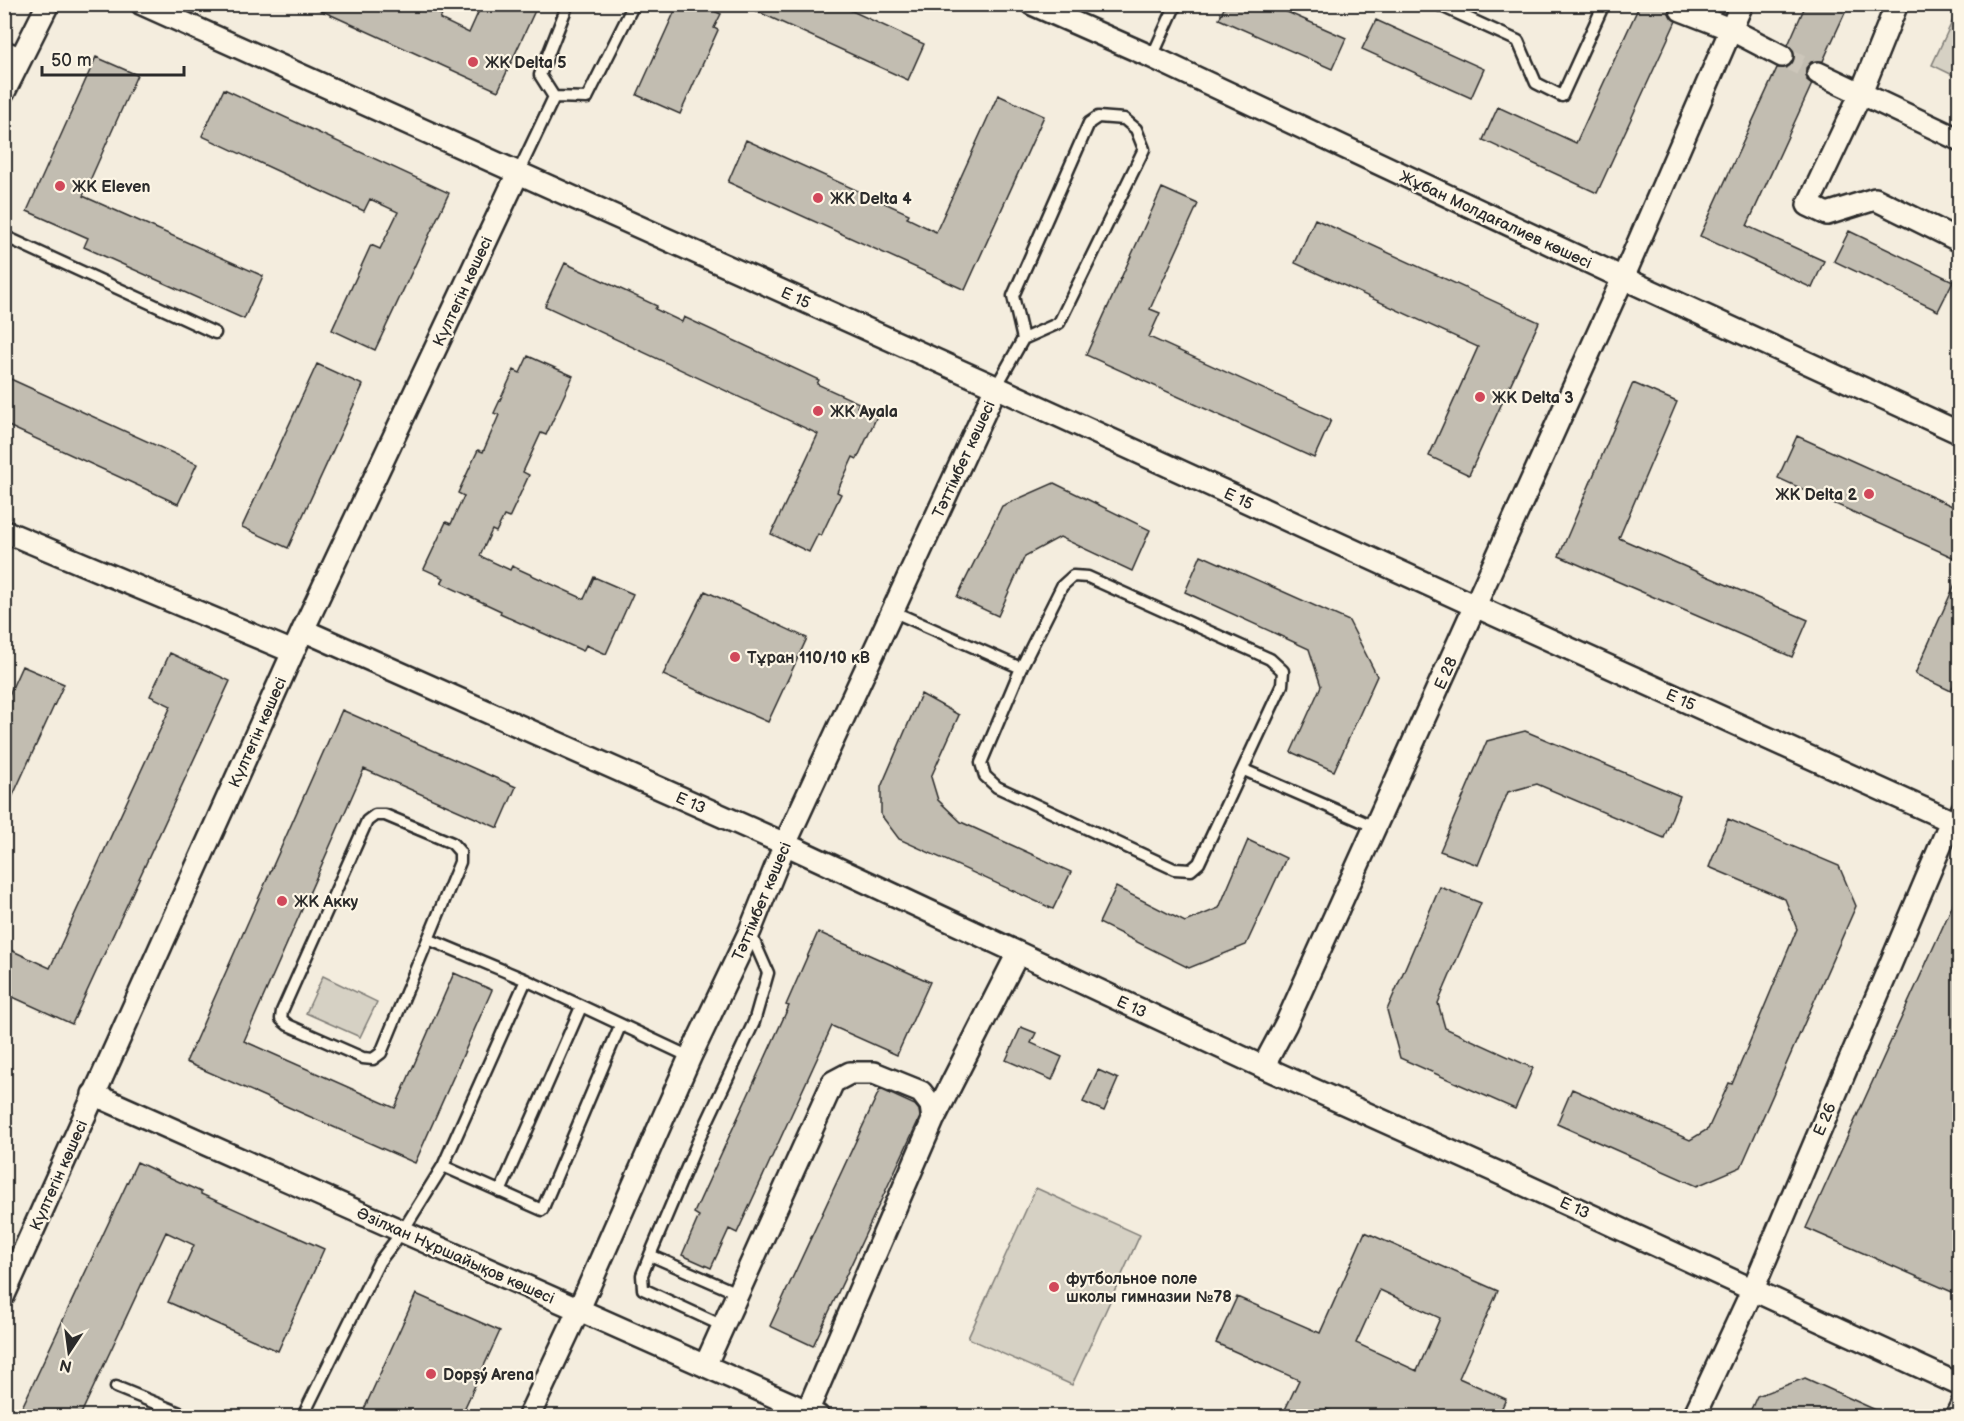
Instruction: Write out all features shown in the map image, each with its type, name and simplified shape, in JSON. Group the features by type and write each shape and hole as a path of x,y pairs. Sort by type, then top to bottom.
{"street":[{"path":"4,93 14,50 48,4"},
{"name":"E 15","path":"142,4 996,387 1475,606 1957,816"},
{"name":"Жұбан Молдағалиев көшесі","path":"1032,4 1152,57 1959,433"},
{"name":"E 28","path":"1263,1067 1286,1024 1623,278 1742,4"},
{"path":"1897,4 1861,93 1808,205 1827,214 1875,199 1959,241"},
{"path":"1681,10 1730,29 1782,56"},
{"path":"1818,73 1959,140"},
{"name":"Күлтегін көшесі","path":"4,1295 303,630 518,172"},
{"name":"Тәттімбет көшесі","path":"529,1416 579,1309 690,1057 750,931 785,844 996,387"},
{"path":"4,531 294,652"},
{"name":"E 13","path":"303,630 785,844 1263,1067 1500,1173 1959,1385"},
{"name":"E 26","path":"1694,1416 1753,1289 1957,816"},
{"path":"805,1413 933,1120 1018,953"},
{"path":"705,1366 832,1082 850,1073 874,1073 921,1092 931,1105 933,1120"},
{"name":"Әзілхан Нұршайықов көшесі","path":"93,1094 579,1309 805,1413"}],"lane":[{"path":"554,97 540,75 568,4"},
{"path":"554,97 586,98 634,4"},
{"path":"1152,57 1176,4"},
{"path":"1437,4 1518,41 1536,83 1562,96 1604,4"},
{"path":"518,172 554,97"},
{"path":"996,387 1023,339 1059,323 1144,149 1136,129 1124,119 1098,117 1089,123 1013,296 1023,339"},
{"path":"4,236 214,333"},
{"path":"1073,576 1088,577 1260,654 1270,659 1282,671 1282,685 1244,770 1199,863 1191,870 1174,869 997,787 985,776 981,764 1021,668 1062,586 1073,576"},
{"path":"892,611 1021,668"},
{"path":"1244,770 1375,827"},
{"path":"375,815 386,815 452,843 460,852 460,862 428,939 381,1053 373,1059 363,1058 288,1025 281,1019 282,1011 367,821 375,815"},
{"path":"723,1326 643,1289 642,1275 699,1139 754,1022 768,973 750,931"},
{"path":"428,939 526,980 690,1057"},
{"path":"303,1416 380,1262 402,1232 443,1166 526,980"},
{"path":"501,1192 581,1007"},
{"path":"443,1166 542,1210 620,1026"},
{"path":"650,1255 737,1293"},
{"path":"116,1387 187,1416"},
{"path":"1950,1416 1959,1396"}],"shaded area":[{"path":"1959,7 1959,78 1932,65"},
{"path":"323,976 377,1002 360,1037 306,1013"},
{"name":"футбольное поле школы гимназии №78","path":"1036,1188 1140,1235 1072,1385 968,1338"}],"building":[{"name":"ЖК Delta 5","path":"307,4 418,4 442,15 440,19 469,33 482,4 538,4 498,91"},
{"path":"678,4 717,4 714,11 721,14 714,28 718,30 680,114 637,95"},
{"path":"741,4 837,4 924,44 908,80"},
{"path":"1226,4 1269,4 1346,38 1332,69 1219,19"},
{"path":"1640,4 1670,4 1669,13 1676,21 1597,193 1483,140 1498,107 1576,143"},
{"path":"1806,4 1849,4 1823,61 1811,62 1806,68 1807,80 1812,84 1747,226 1824,261 1812,288 1700,236 1777,68 1788,67 1794,61 1793,50 1788,45"},
{"path":"1376,20 1484,69 1471,98 1362,49"},
{"name":"ЖК Eleven","path":"96,57 137,75 83,196 263,276 244,319 84,247 88,238 27,211"},
{"path":"224,89 449,193 375,350 332,330 371,245 380,249 398,212 370,199 364,211 202,136"},
{"name":"ЖК Delta 4","path":"998,95 1044,116 965,290 728,182 746,140 909,214 907,218 936,232"},
{"path":"1162,188 1198,204 1150,309 1160,313 1149,337 1331,420 1314,458 1086,355"},
{"name":"ЖК Delta 3","path":"1315,219 1539,322 1469,475 1429,456 1478,347 1295,263"},
{"path":"1849,231 1953,281 1938,311 1834,261"},
{"name":"ЖК Ayala","path":"565,263 657,306 655,309 682,322 684,317 819,380 817,384 859,403 857,407 877,416 857,459 853,457 837,492 841,494 821,536 818,534 809,552 771,534 818,434 545,306"},
{"path":"528,356 573,376 546,435 541,433 523,472 529,475 509,518 504,516 496,532 492,530 480,556 510,570 512,566 584,599 594,577 633,594 606,654 586,645 583,651 500,614 501,611 441,583 444,578 424,569 446,522 451,524 464,496 458,493 478,450 483,452 499,415 494,413 514,370 520,373"},
{"path":"317,364 363,385 288,548 242,527"},
{"path":"4,376 197,464 178,504 4,424"},
{"path":"1633,383 1677,402 1619,538 1808,620 1792,657 1559,556"},
{"name":"ЖК Delta 2","path":"1797,436 1959,509 1959,560 1778,478"},
{"path":"1054,483 1150,530 1132,571 1060,537 1025,556 998,616 957,597 1002,506"},
{"path":"1201,555 1349,621 1377,676 1334,771 1291,752 1321,686 1309,649 1185,592"},
{"path":"1959,575 1959,673 1951,691 1915,674"},
{"name":"Тұран 110/10 кВ","path":"705,591 807,638 768,722 663,675"},
{"path":"170,653 230,681 72,1024 4,993 4,947 50,968 171,706 150,696"},
{"path":"22,666 64,684 4,815 4,706"},
{"path":"921,694 959,715 931,777 938,800 961,822 1071,872 1053,909 899,839 881,815 881,787"},
{"name":"ЖК Акку","path":"342,710 516,787 498,828 364,769 244,1041 395,1108 454,973 492,990 415,1163 186,1062"},
{"path":"1525,731 1680,796 1664,838 1537,784 1508,792 1478,865 1440,851 1487,741"},
{"path":"1728,819 1839,866 1856,906 1741,1167 1697,1186 1557,1124 1572,1089 1690,1140 1708,1129 1729,1083 1732,1084 1797,929 1785,899 1709,867"},
{"path":"1248,840 1286,858 1246,945 1189,968 1099,923 1116,887 1185,922 1219,908"},
{"path":"1440,887 1481,903 1438,1003 1445,1028 1533,1068 1515,1109 1400,1058 1387,1010"},
{"path":"1959,891 1959,1295 1806,1228"},
{"path":"818,932 930,982 897,1055 832,1026 737,1233 729,1229 711,1268 682,1255 699,1216 694,1213 789,1006 786,1005"},
{"path":"1021,1027 1036,1033 1031,1043 1062,1057 1052,1080 1006,1060"},
{"path":"1098,1070 1118,1079 1104,1111 1083,1102"},
{"path":"880,1089 915,1105 920,1117 813,1346 770,1326"},
{"path":"137,1162 201,1194 324,1249 278,1351 168,1302 194,1245 166,1232 80,1416 18,1416"},
{"path":"1365,1232 1498,1291 1459,1378 1506,1399 1498,1416 1343,1416 1326,1409 1323,1416 1282,1416 1299,1380 1216,1343 1237,1297 1320,1333","holes":["1380,1290 1440,1318 1417,1371 1356,1343"]},
{"name":"Dopșý Arena","path":"416,1294 500,1331 461,1416 361,1416"},
{"path":"1805,1378 1889,1416 1748,1416 1757,1396"}],"tunnel":[{"path":"1782,56 1818,73"}],"place":[{"name":"ЖК Delta 5","path":"473,62"},
{"name":"ЖК Eleven","path":"60,186"},
{"name":"ЖК Delta 4","path":"818,198"},
{"name":"ЖК Delta 3","path":"1480,397"},
{"name":"ЖК Ayala","path":"818,411"},
{"name":"ЖК Delta 2","path":"1869,494"},
{"name":"Тұран 110/10 кВ","path":"735,657"},
{"name":"ЖК Акку","path":"282,901"},
{"name":"футбольное поле школы гимназии №78","path":"1054,1287"},
{"name":"Dopșý Arena","path":"431,1374"}]}
